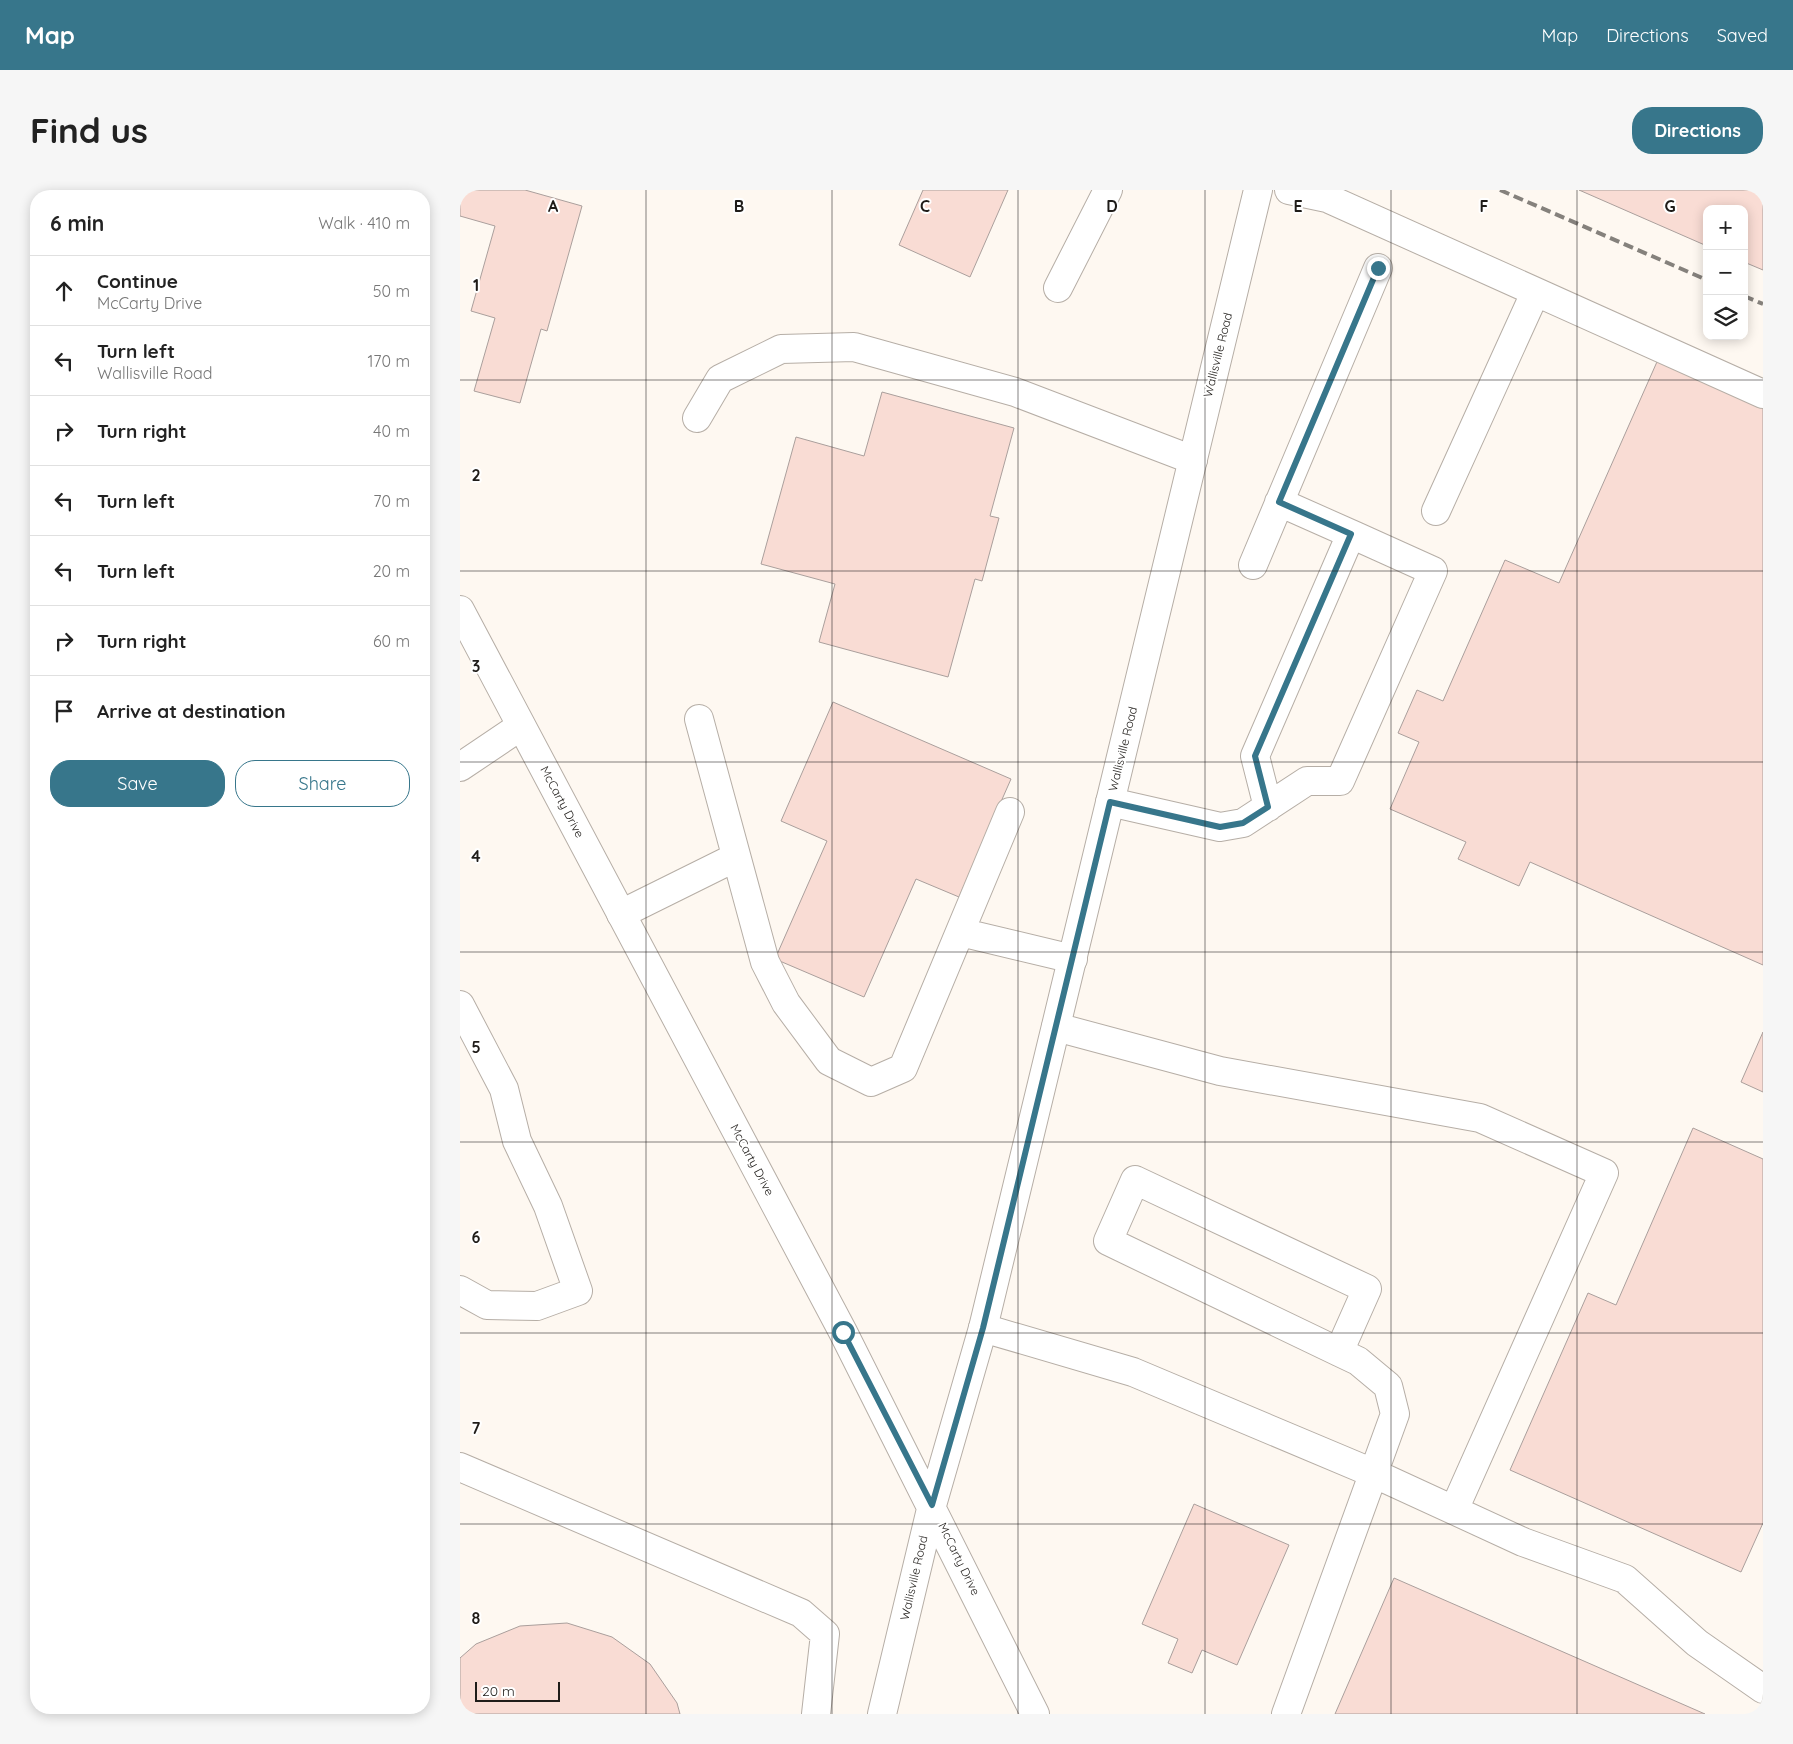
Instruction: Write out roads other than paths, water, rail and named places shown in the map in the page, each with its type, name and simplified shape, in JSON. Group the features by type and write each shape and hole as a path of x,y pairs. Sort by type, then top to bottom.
{"main road":[{"path":"1058,288 1108,190"},
{"name":"Wallisville Road","path":"882,1714 932,1505 983,1328 1258,190"},
{"path":"1289,190 1327,198 1763,394"},
{"path":"1253,565 1378,268"},
{"path":"1436,511 1535,293"},
{"path":"697,418 720,379 781,349 854,347 1015,392 1193,460"},
{"path":"1110,802 1220,827 1243,823 1307,781 1340,781 1433,571 1279,502"},
{"path":"1268,807 1255,756 1351,534"},
{"name":"McCarty Drive","path":"460,610 843,1332 932,1505 1035,1714"},
{"path":"699,719 765,962 786,1003 829,1062 871,1082 903,1068 1010,812"},
{"path":"460,767 521,726"},
{"path":"621,914 736,857"},
{"path":"960,932 1073,959"},
{"path":"460,1004 504,1089 517,1141 548,1206 578,1291 537,1306 487,1305 460,1290"},
{"path":"1056,1027 1220,1071 1480,1118 1604,1173 1454,1510"},
{"path":"1286,1714 1365,1501 1373,1473 1395,1414 1388,1386 1358,1361 1339,1352 1108,1242 1135,1180 1367,1289 1339,1352"},
{"path":"983,1328 1133,1372 1373,1473 1523,1542 1625,1579 1698,1643 1763,1689"},
{"path":"460,1467 801,1613 825,1634 816,1714"}],"railway":[{"path":"1500,190 1703,278"},
{"path":"1748,298 1763,304"}]}
